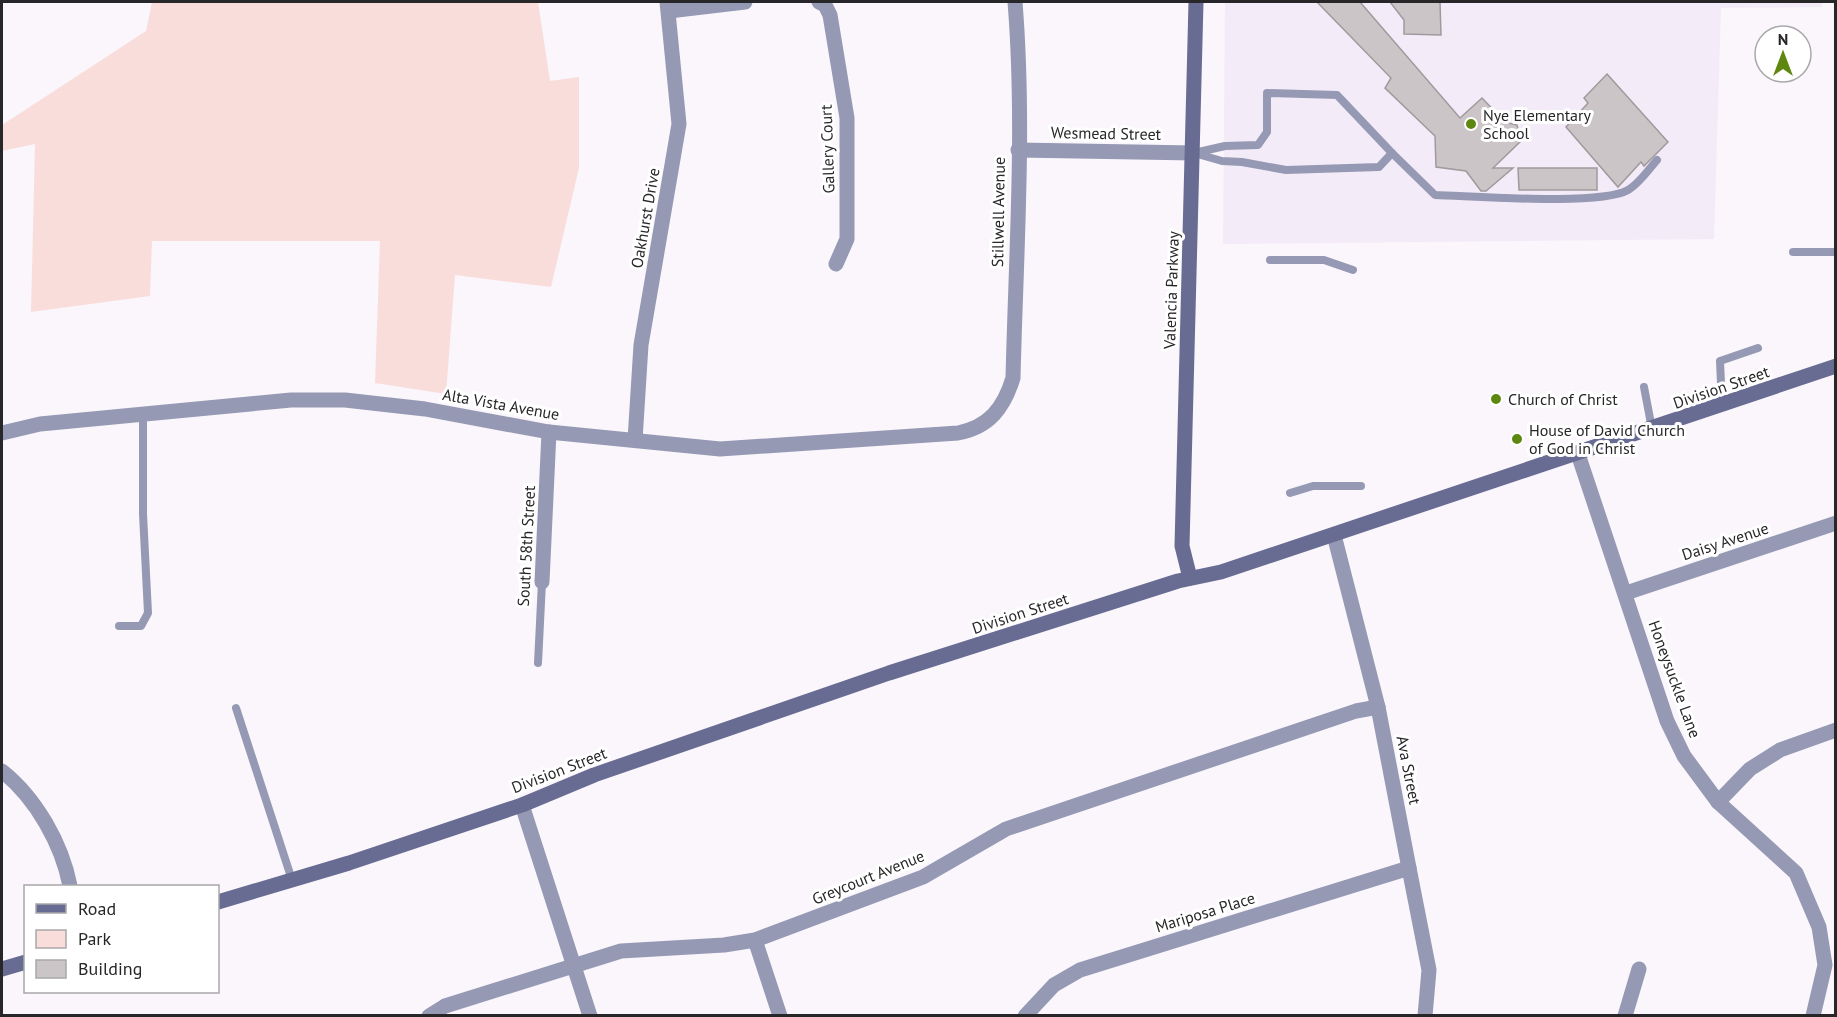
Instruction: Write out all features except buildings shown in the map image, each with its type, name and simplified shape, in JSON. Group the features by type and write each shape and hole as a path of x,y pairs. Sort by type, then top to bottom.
{"main road":[{"name":"Valencia Parkway","path":"1190,578 1182,546 1194,153 1196,2"},
{"name":"Division Street","path":"219,902 522,805 594,775 889,673 1190,578 1221,572 1836,366"},
{"path":"2,969 24,963"}],"street":[{"path":"668,6 745,2"},
{"name":"Gallery Court","path":"819,2 825,5 830,15 847,118 847,239 836,264"},
{"name":"Stillwell Avenue","path":"993,418 1007,399 1013,378 1018,150 1018,42 1015,2"},
{"name":"Oakhurst Drive","path":"635,440 641,345 679,124 668,6"},
{"name":"Wesmead Street","path":"1018,150 1194,153"},
{"name":"Alta Vista Avenue","path":"2,433 40,424 291,400 345,400 425,409 549,432 720,449 958,434 973,430 993,418"},
{"name":"South 58th Street","path":"542,582 549,432"},
{"name":"Honeysuckle Lane","path":"1578,454 1667,721 1684,756 1718,801 1796,873 1819,927 1825,964 1813,1016"},
{"name":"Daisy Avenue","path":"1626,593 1836,523"},
{"name":"Ava Street","path":"1335,535 1378,707 1409,868 1428,970 1425,1016"},
{"name":"Greycourt Avenue","path":"429,1016 445,1006 621,951 724,945 755,940 923,877 1006,829 1356,711 1378,707"},
{"path":"1718,801 1750,769 1780,750 1836,730"},
{"path":"2,771 38,812 58,845 70,885"},
{"path":"522,805 590,1016"},
{"name":"Mariposa Place","path":"1025,1016 1054,985 1080,970 1409,868"},
{"path":"755,940 780,1016"},
{"path":"1625,1016 1639,969"}],"lane":[{"path":"1194,153 1225,146 1258,145 1267,132 1267,93 1337,95 1435,195 1604,198 1629,189 1657,160"},
{"path":"1194,153 1222,161 1286,170 1379,167 1392,153"},
{"path":"1793,252 1836,252"},
{"path":"1270,260 1324,260 1353,270"},
{"path":"1722,406 1720,361 1758,348"},
{"path":"1644,387 1652,429"},
{"path":"119,626 141,626 148,613 143,514 143,414"},
{"path":"1290,493 1313,486 1361,486"},
{"name":"South 58th Street","path":"538,663 542,582"},
{"path":"236,708 292,880"}],"shaded area":[{"name":"Nye Elementary School","path":"1225,2 1822,2 1822,7 1721,8 1714,239 1223,244"}],"green space":[{"path":"152,2 538,2 550,81 579,77 579,168 551,287 455,275 446,394 375,383 380,241 152,241 150,296 31,312 35,144 2,151 2,125 146,31"}],"place":[{"name":"Nye Elementary School","path":"1471,124"},
{"name":"Church of Christ","path":"1496,399"},
{"name":"House of David Church of God in Christ","path":"1517,439"}]}
